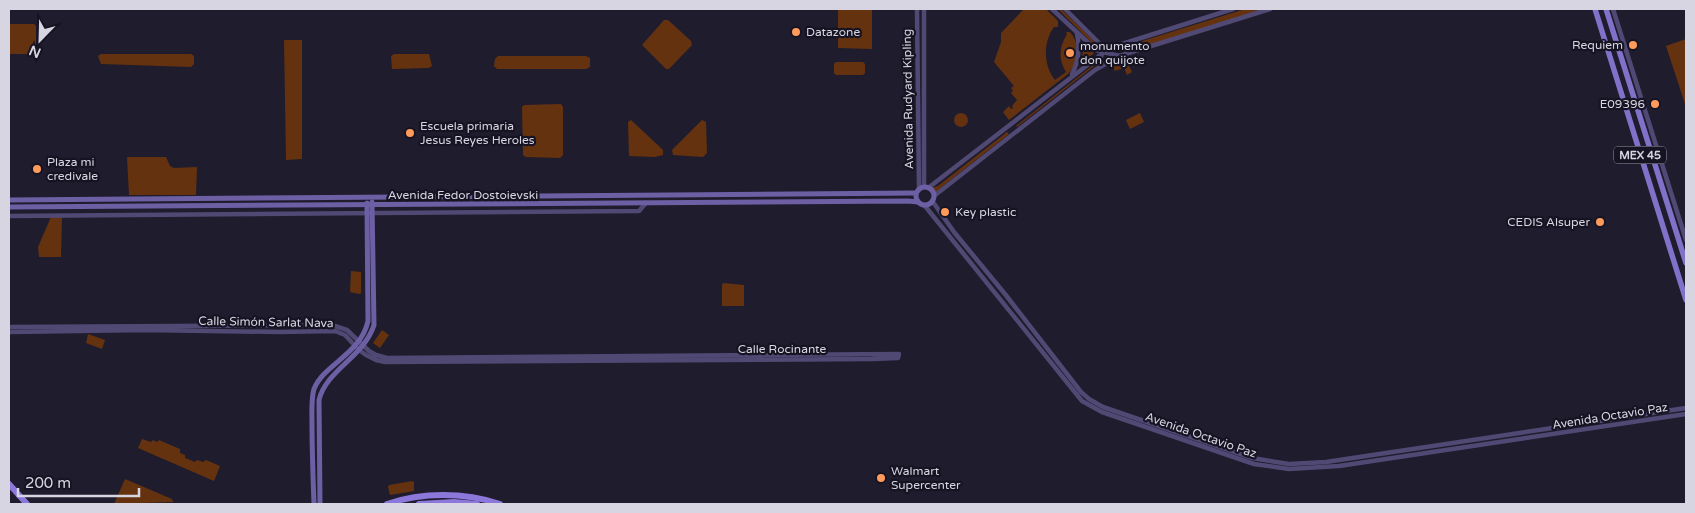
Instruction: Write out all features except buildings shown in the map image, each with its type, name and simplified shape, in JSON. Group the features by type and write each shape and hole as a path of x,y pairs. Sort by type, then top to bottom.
{"highway":[{"path":"9,484 27,504"},
{"path":"387,504 424,496 442,495 470,497 500,504"},
{"path":"419,504 454,502 477,504"}],"main road":[{"name":"MEX 45","path":"1595,9 1686,300"},
{"name":"MEX 45","path":"1606,9 1686,263"},
{"path":"1632,130 1643,126"},
{"name":"Avenida Fedor Dostoievski","path":"9,200 922,189"},
{"path":"922,189 932,191 933,199 925,206 918,202 916,198 922,189"},
{"path":"320,504 320,393 326,383 359,345 366,329 368,316 370,197"},
{"name":"Avenida Fedor Dostoievski","path":"9,207 918,202"},
{"path":"314,504 312,418 314,388 323,377 359,345"}],"street":[{"name":"Avenida Rudyard Kipling","path":"917,9 922,189"},
{"name":"Avenida Rudyard Kipling","path":"922,189 924,9"},
{"path":"1052,9 1092,48 1119,56"},
{"path":"1065,9 1102,45 1103,52 1099,67"},
{"path":"922,189 943,178 1103,52 1122,44 1233,9"},
{"path":"933,199 1099,67 1119,56 1270,9"},
{"path":"1613,9 1686,240"},
{"path":"1072,76 1077,65 1079,53 1077,32"},
{"name":"Avenida Octavio Paz","path":"933,199 954,232 1081,392 1089,399 1103,407 1252,458 1289,464 1326,462 1686,408"},
{"path":"9,216 640,211 646,204"},
{"name":"Avenida Octavio Paz","path":"925,206 1082,402 1102,412 1254,464 1290,469 1339,466 1686,414"},
{"name":"Calle Simón Sarlat Nava","path":"9,327 322,325 335,326 347,330 359,345"},
{"name":"Calle Simón Sarlat Nava","path":"9,332 146,330 335,331 345,335 376,360 385,362 663,357"},
{"name":"Calle Rocinante","path":"663,357 899,356"}],"shaded area":[{"path":"838,9 872,9 872,49 838,48"},
{"path":"1024,9 1046,9 1058,21 1058,27 1054,27 1050,33 1046,46 1048,68 1055,80 1066,72 1060,53 1067,34 1066,32 1070,32 1074,37 1077,53 1072,69 1068,74 1009,120 1003,112 1009,106 1011,109 1013,108 1012,106 1017,100 1011,93 1013,91 1011,88 1014,86 994,62 1001,42 1001,33"},
{"path":"1058,9 1061,9 1096,43 1095,46"},
{"path":"1245,9 1265,9 1126,53 1122,49 1123,47"},
{"path":"664,20 668,20 691,41 692,45 669,69 666,69 642,45"},
{"path":"9,24 34,24 36,26 36,52 33,54 9,54"},
{"path":"1686,39 1686,107 1666,46"},
{"path":"284,40 302,40 302,159 286,160"},
{"path":"1083,44 1094,53 1082,64"},
{"path":"101,54 191,54 194,56 194,64 191,67 101,64 98,56"},
{"path":"394,54 429,54 432,66 429,68 392,69 391,56"},
{"path":"498,56 586,56 590,58 590,67 586,69 497,69 494,66 495,59"},
{"path":"1126,59 1132,72 1127,75 1124,68 1115,71 1112,64"},
{"path":"836,62 863,62 865,64 865,73 863,75 836,75 834,73 834,64"},
{"path":"1097,62 1098,63 1016,126"},
{"path":"561,104 563,107 563,155 560,158 526,157 523,155 522,107 524,105"},
{"path":"961,113 966,115 968,120 966,125 961,127 956,125 954,120 956,115"},
{"path":"1140,113 1144,122 1130,129 1126,120"},
{"path":"631,120 663,150 663,155 655,157 629,156 628,122"},
{"path":"702,120 706,122 707,153 703,157 673,155 672,150"},
{"path":"1007,132 1009,134 935,194 931,188 938,186"},
{"path":"127,157 166,157 170,166 174,168 197,167 196,195 129,195"},
{"path":"51,217 62,217 61,257 39,257 38,247"},
{"path":"351,271 361,272 361,293 359,294 350,292"},
{"path":"723,283 744,285 744,306 722,306"},
{"path":"382,330 389,335 380,348 373,343"},
{"path":"88,334 105,340 102,349 86,343"},
{"path":"142,439 151,442 159,440 180,449 180,453 185,455 185,458 195,462 197,460 203,462 206,460 220,466 214,481 138,448"},
{"path":"125,479 172,499 173,502 114,504"},
{"path":"414,482 414,491 390,495 389,485"}],"place":[{"name":"Datazone","path":"796,32"},
{"name":"Requiem","path":"1633,45"},
{"name":"monumento don quijote","path":"1070,53"},
{"name":"E09396","path":"1655,104"},
{"name":"Escuela primaria Jesus Reyes Heroles","path":"410,133"},
{"name":"Plaza mi credivale","path":"37,169"},
{"name":"Key plastic","path":"945,212"},
{"name":"CEDIS Alsuper","path":"1600,222"},
{"name":"Walmart Supercenter","path":"881,478"}]}
